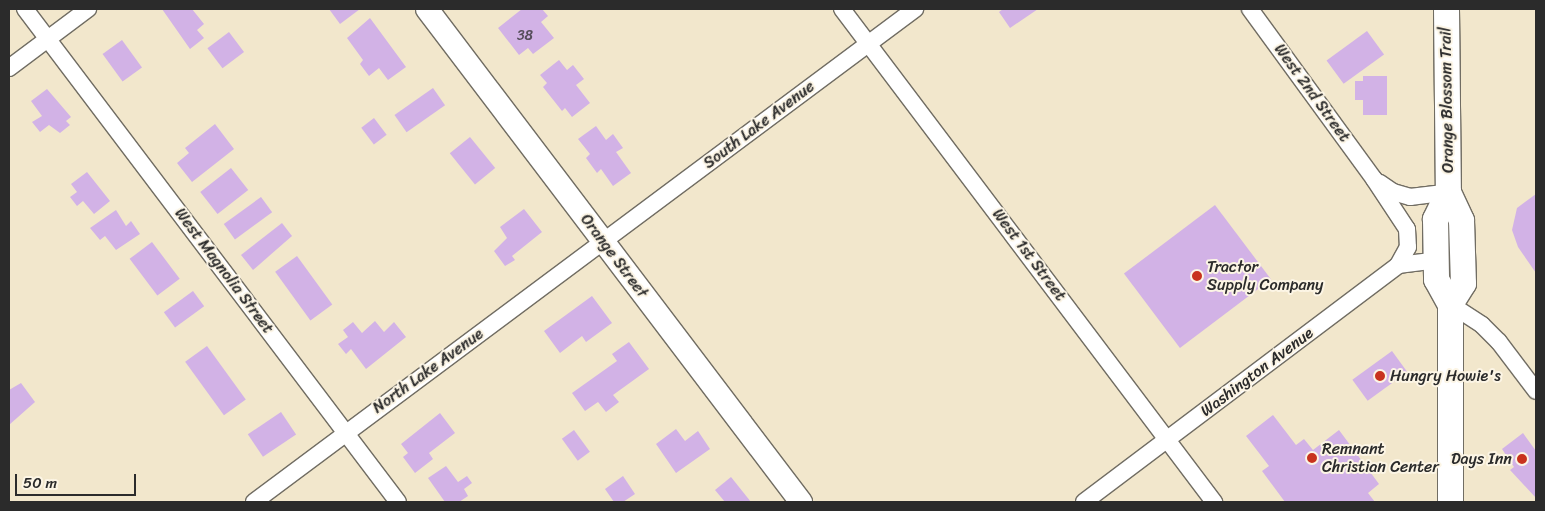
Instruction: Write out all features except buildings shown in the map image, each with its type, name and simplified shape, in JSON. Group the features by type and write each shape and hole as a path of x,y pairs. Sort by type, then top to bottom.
{"main road":[{"name":"Orange Blossom Trail","path":"1446,9 1448,192 1461,220 1463,283 1450,304"},
{"name":"Orange Blossom Trail","path":"1448,192 1435,220 1436,278 1450,304 1450,502"}],"street":[{"name":"West Magnolia Street","path":"25,9 398,502"},
{"path":"9,68 88,9"},
{"name":"Orange Street","path":"427,9 801,502"},
{"name":"West 1st Street","path":"842,9 1214,502"},
{"name":"South Lake Avenue","path":"604,242 915,9"},
{"name":"West 2nd Street","path":"1250,9 1374,178 1407,229 1408,247 1398,265"},
{"name":"West 2nd Street","path":"1374,178 1393,192 1410,197 1448,192"},
{"name":"North Lake Avenue","path":"254,502 604,242"},
{"name":"Washington Avenue","path":"1084,502 1398,265 1436,260"},
{"path":"1450,304 1482,325 1499,342 1536,391"}],"place":[{"name":"Tractor Supply Company","path":"1197,276"},
{"name":"Hungry Howie's","path":"1380,376"},
{"name":"Remnant Christian Center","path":"1312,458"},
{"name":"Days Inn","path":"1522,459"}]}
